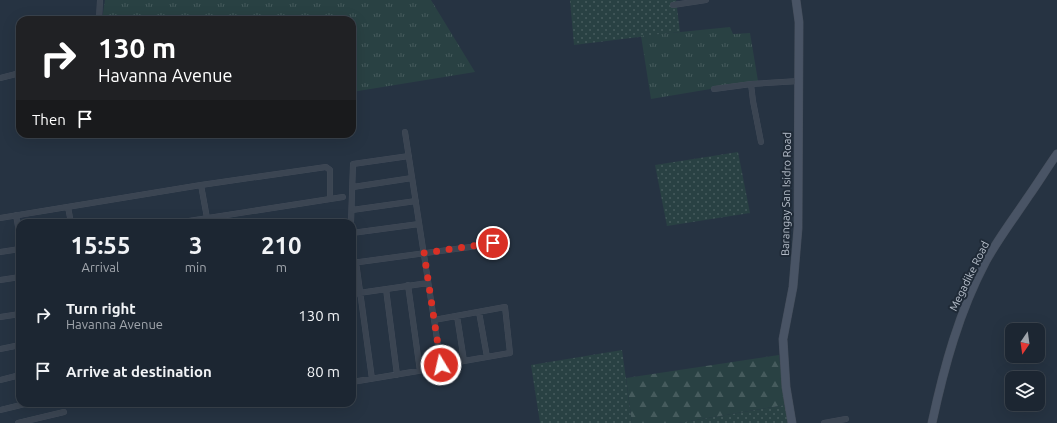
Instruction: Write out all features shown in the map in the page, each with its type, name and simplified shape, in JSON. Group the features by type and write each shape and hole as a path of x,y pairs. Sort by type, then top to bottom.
{"street":[{"path":"98,16 100,0"},
{"path":"673,5 706,0"},
{"name":"Barangay San Isidro Road","path":"792,423 786,387 783,338 793,287 798,228 799,22 796,0"},
{"path":"0,78 16,74"},
{"path":"714,89 751,84 799,81"},
{"path":"751,84 761,142"},
{"path":"405,132 441,365"},
{"name":"Megadike Road","path":"932,423 938,394 953,340 969,295 994,247 1057,154"},
{"path":"352,219 353,164 409,156"},
{"path":"0,218 200,185 326,167 330,170 330,199"},
{"path":"353,187 412,178"},
{"path":"200,185 207,218"},
{"path":"201,219 343,197"},
{"path":"352,210 416,201"},
{"path":"68,207 70,219"},
{"path":"16,215 17,219"},
{"path":"356,232 419,224"},
{"path":"356,263 507,242"},
{"path":"0,252 16,250"},
{"path":"356,273 372,379"},
{"path":"0,280 16,278"},
{"path":"356,294 428,283"},
{"path":"408,285 420,371"},
{"path":"386,288 397,375"},
{"path":"356,381 420,371 436,368 441,365 510,353 505,308 434,320"},
{"path":"479,312 487,357"},
{"path":"0,317 16,315"},
{"path":"457,316 464,361"},
{"path":"0,349 16,346"},
{"path":"0,380 16,376"},
{"path":"0,410 16,406"},
{"path":"18,423 64,412"},
{"path":"824,423 846,419"}],"green space":[{"path":"105,0 431,0 475,72 356,91 356,16 103,16"},
{"path":"570,0 676,0 680,32 574,45"},
{"path":"730,27 733,34 750,33 758,81 651,99 641,36"},
{"path":"738,152 750,213 667,226 655,165"},
{"path":"622,350 632,423 540,423 531,365"},
{"path":"779,355 785,405 678,423 632,423 626,378"},
{"path":"785,405 789,423 678,423"}],"route":[{"path":"441,365 424,253 493,243"}]}
